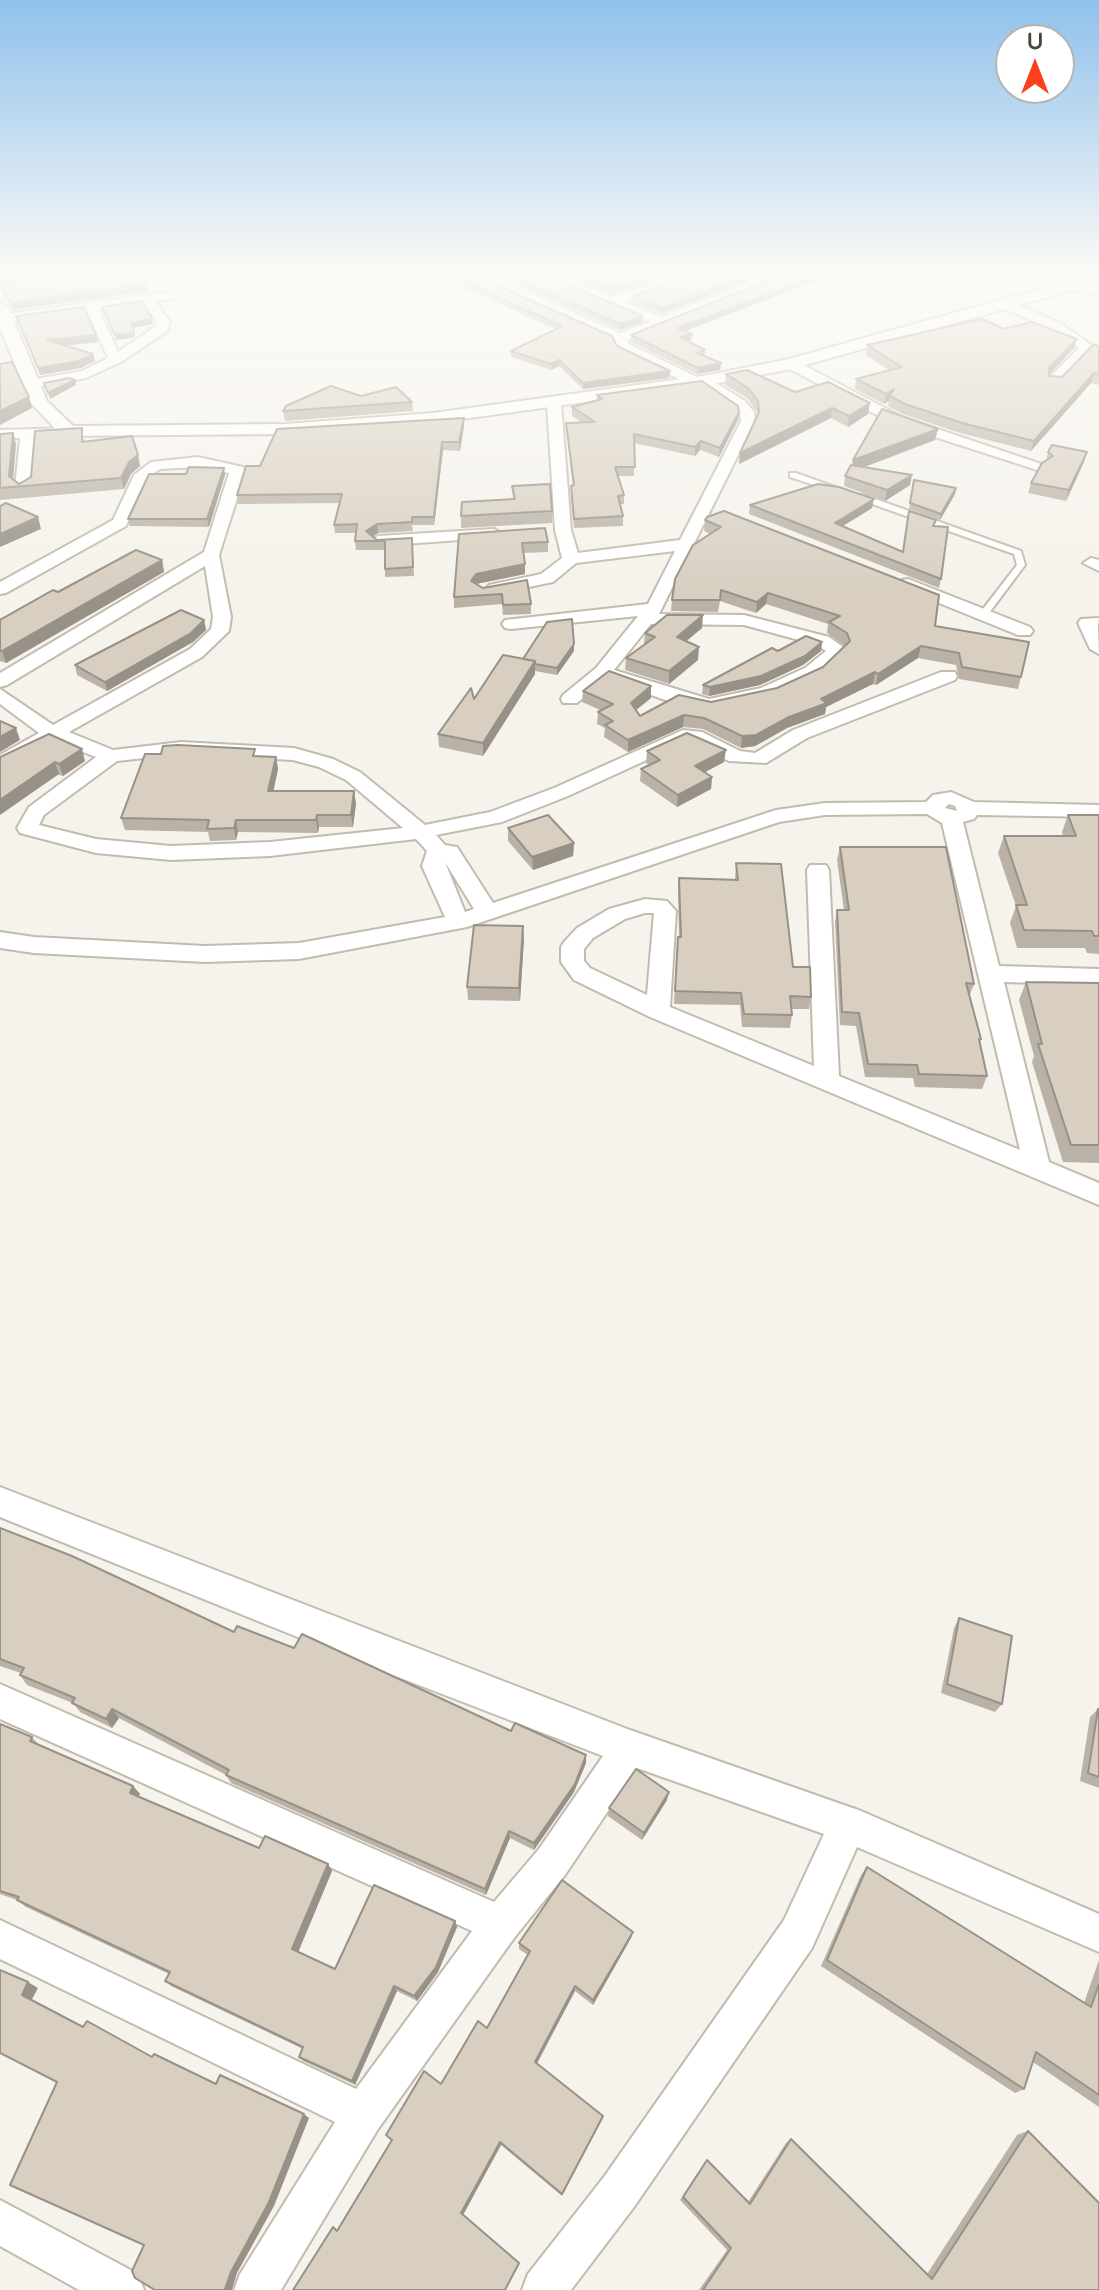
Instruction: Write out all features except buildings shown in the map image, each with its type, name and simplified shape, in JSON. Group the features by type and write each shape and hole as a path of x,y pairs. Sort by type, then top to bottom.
{"street":[{"path":"28,380 40,403 68,432"},
{"path":"30,384 61,380"},
{"path":"570,699 603,672 650,614 687,544 714,510 748,421 747,412 740,404 694,380"},
{"path":"0,434 359,425 554,403 710,380"},
{"path":"821,380 897,420 1039,466"},
{"path":"554,403 556,531 571,559"},
{"path":"23,488 28,433"},
{"path":"0,589 120,523 142,475 156,465 198,462 238,470 211,555 222,617 220,631 196,653 50,732 0,763"},
{"path":"378,541 517,533"},
{"path":"483,591 547,578 571,559 687,544"},
{"path":"0,681 211,555"},
{"path":"889,576 1024,631"},
{"path":"511,624 650,614 744,620 823,641 837,651 812,672 767,693 709,705 678,698 603,672"},
{"path":"1099,623 1087,623 1099,649"},
{"path":"111,756 36,811 27,828 96,846 171,853 270,849 421,832 508,812 561,792 683,736 695,736 736,757 759,759 800,734 948,676"},
{"path":"0,695 50,732 111,756 181,748 294,754 326,763 353,776 421,832 438,850 449,852 488,913"},
{"path":"0,940 34,945 205,954 299,951 459,922 776,816 825,809 1099,811"},
{"path":"951,812 1037,1168"},
{"path":"438,850 433,866 459,922"},
{"path":"818,870 827,1081"},
{"path":"658,1011 665,911 659,906 645,906 617,914 585,933 572,947 573,962 582,974 658,1011 1099,1194"},
{"path":"988,974 1099,977"},
{"path":"0,1502 372,1650 630,1748 848,1824 1099,1933"},
{"path":"0,1701 500,1924"},
{"path":"256,2290 363,2114 500,1924 552,1862 630,1748"},
{"path":"544,2290 619,2192 798,1934 848,1824"},
{"path":"0,1939 363,2114"},
{"path":"0,2222 122,2290"}],"lane":[{"path":"793,475 1018,553 1021,565 983,615"}]}
